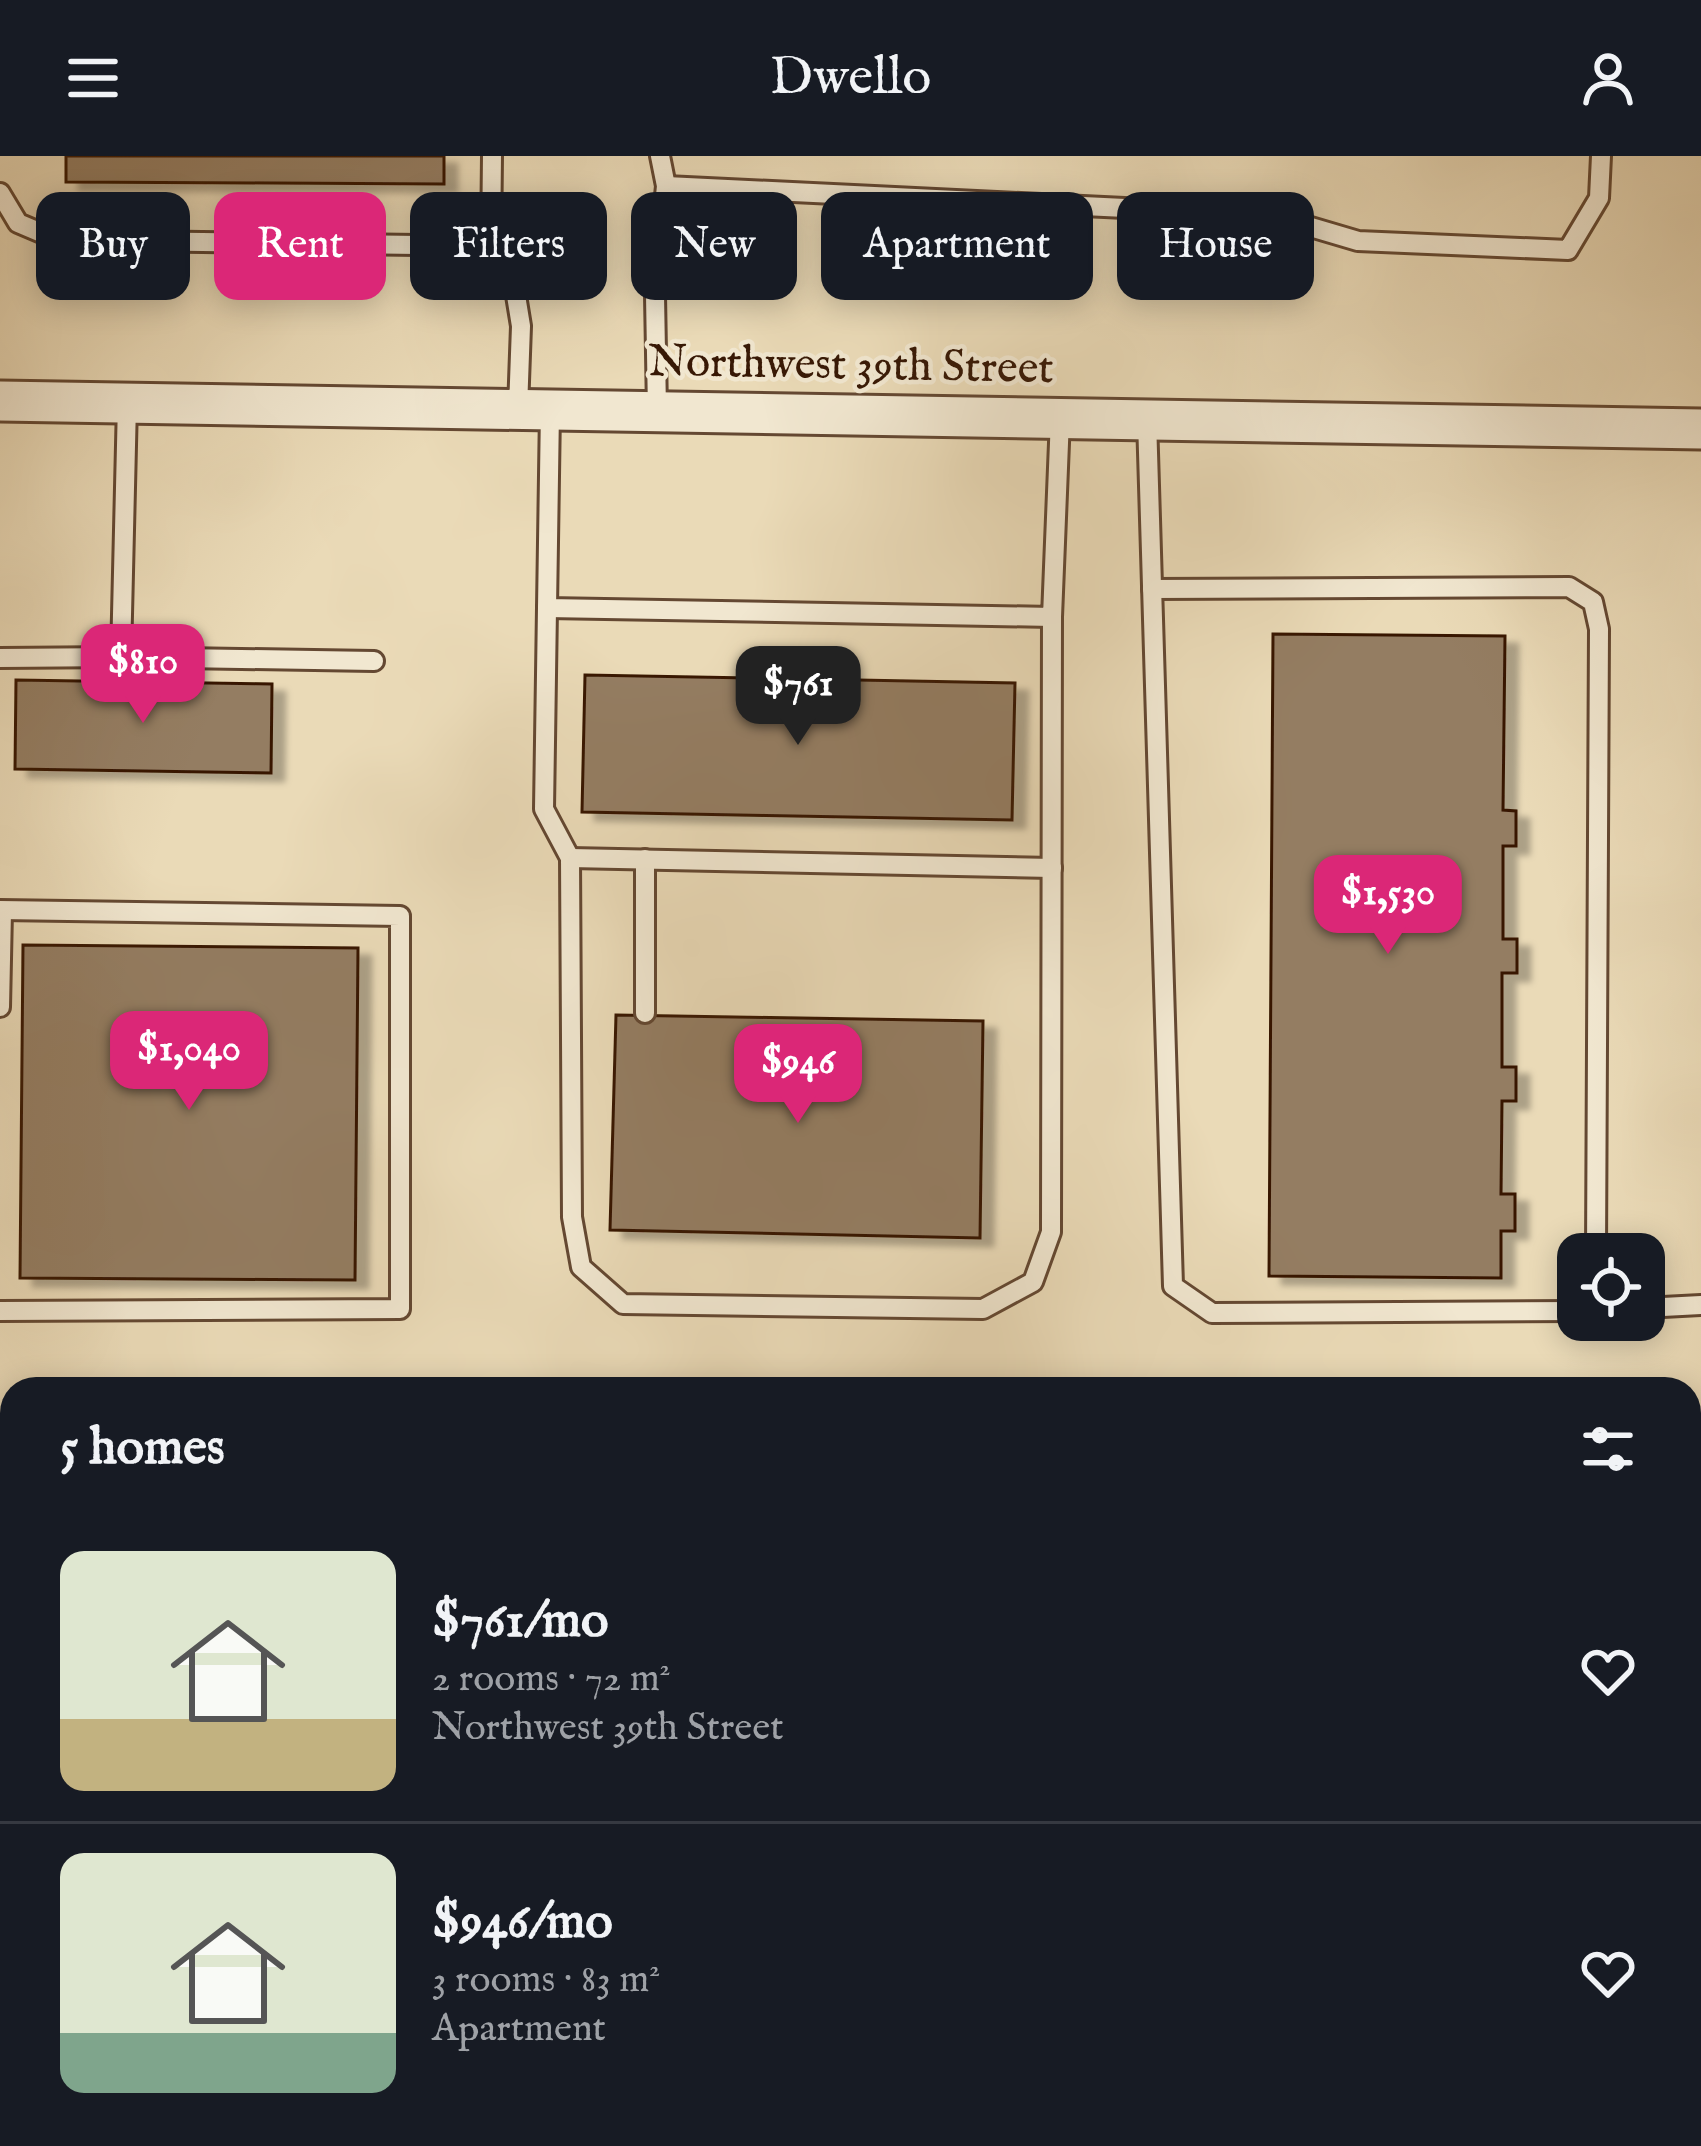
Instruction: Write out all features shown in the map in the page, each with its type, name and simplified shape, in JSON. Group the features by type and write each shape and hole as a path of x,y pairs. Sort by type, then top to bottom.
{"street":[{"name":"Northwest 39th Street","path":"0,401 1701,429"}],"lane":[{"path":"491,192 492,156"},
{"path":"657,411 655,296 666,185 661,156"},
{"path":"666,185 1270,215 1358,241 1568,250 1599,198 1601,156"},
{"path":"0,193 18,224 58,240 410,245"},
{"path":"517,300 534,410 547,608 544,809 570,858 572,1217 581,1267 623,1304 983,1309 1033,1282 1051,1232 1052,617 1060,418"},
{"path":"121,657 127,403"},
{"path":"1147,419 1173,1286 1212,1313 1557,1311"},
{"path":"1152,589 1569,586 1593,602 1599,628 1596,1233"},
{"path":"547,608 1052,617"},
{"path":"0,658 374,661"},
{"path":"570,858 1052,868"},
{"path":"645,859 645,1012"},
{"path":"0,1007 1,910 400,916 400,1309 0,1311"},
{"path":"1665,1307 1701,1305"}],"building":[{"path":"66,156 444,156 444,184 66,182"},
{"path":"1273,634 1505,636 1503,810 1516,811 1516,846 1503,846 1503,939 1517,939 1517,973 1502,973 1502,1067 1516,1067 1516,1101 1502,1101 1501,1194 1515,1194 1515,1231 1501,1231 1501,1278 1269,1276"},
{"path":"585,675 1015,683 1012,820 582,812"},
{"path":"16,680 272,684 271,773 15,769"},
{"path":"23,945 358,948 355,1280 20,1278"},
{"path":"616,1015 983,1021 980,1238 610,1230"}]}
